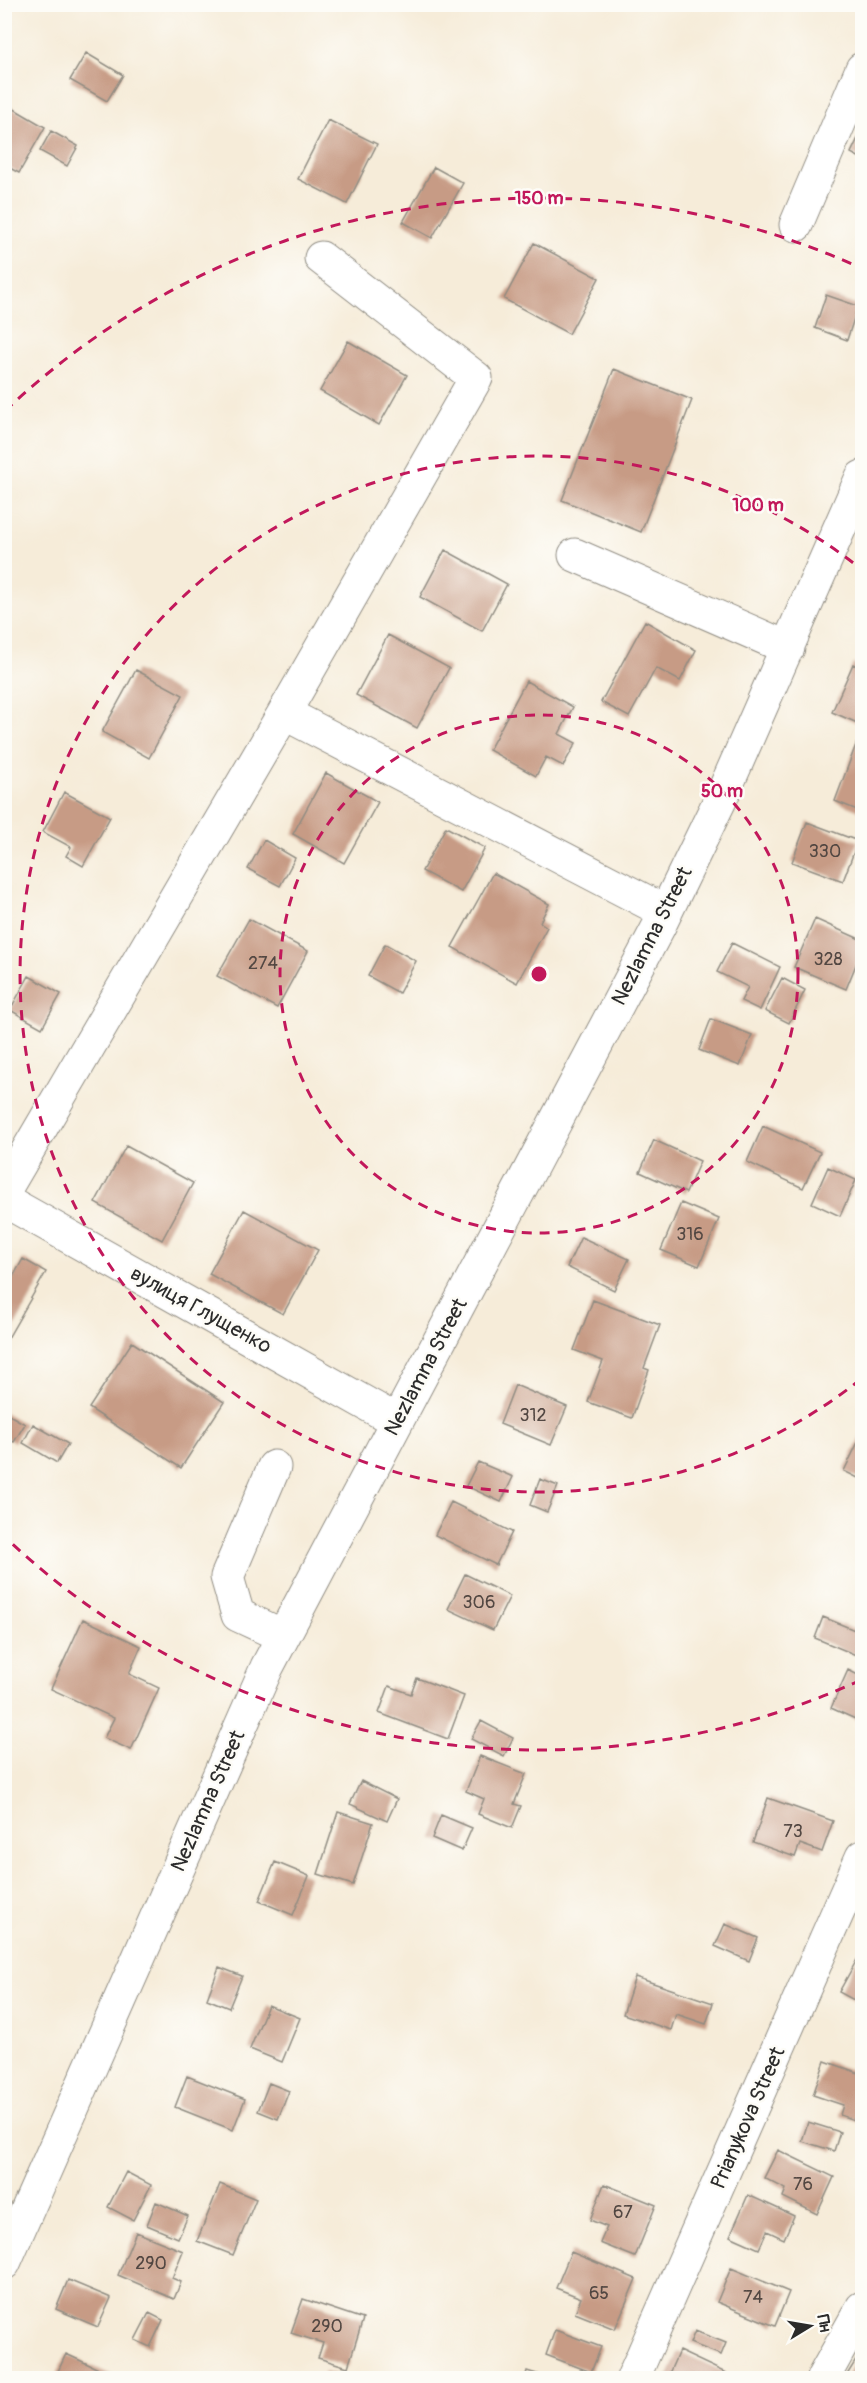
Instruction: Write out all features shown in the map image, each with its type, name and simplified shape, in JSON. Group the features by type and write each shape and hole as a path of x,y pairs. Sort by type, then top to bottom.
{"street":[{"path":"795,225 862,69"},
{"path":"4,1191 284,713 476,378 321,258"},
{"name":"Nezlamna Street","path":"4,2264 257,1688 666,912 721,798 862,477"},
{"path":"575,555 788,648"},
{"path":"284,713 666,912"},
{"name":"вулиця Глущенко","path":"4,1200 397,1421"},
{"path":"274,1467 226,1577 238,1615 283,1636"},
{"name":"Prianykova Street","path":"633,2379 862,1857"},
{"path":"823,2379 862,2308"}],"building":[{"path":"86,53 123,75 107,101 70,80"},
{"path":"4,103 45,127 19,173 4,165"},
{"path":"328,120 377,144 347,204 298,179"},
{"path":"862,130 862,159 851,153"},
{"path":"51,131 78,146 67,166 40,151"},
{"path":"434,167 463,183 432,238 403,222"},
{"path":"534,243 599,278 569,334 504,299"},
{"path":"826,295 858,306 847,340 815,328"},
{"path":"348,341 407,375 379,425 320,391"},
{"path":"614,369 692,400 641,532 562,500"},
{"path":"445,550 507,584 482,631 420,597"},
{"path":"645,621 696,650 680,681 656,668 629,717 601,702"},
{"path":"388,635 449,668 417,728 356,695"},
{"path":"853,664 862,668 862,725 832,712"},
{"path":"136,670 183,695 149,758 102,732"},
{"path":"526,681 573,707 559,734 576,743 563,766 546,757 536,776 489,750"},
{"path":"857,742 862,744 862,812 835,801"},
{"path":"326,773 378,802 344,863 293,834"},
{"path":"64,792 110,817 83,866 66,856 71,847 43,832"},
{"path":"807,822 858,841 843,881 792,862"},
{"path":"446,827 485,848 461,892 422,871"},
{"path":"264,840 295,858 280,886 248,869"},
{"path":"493,873 549,904 540,922 547,927 517,983 452,947"},
{"path":"249,919 308,951 277,1008 217,976"},
{"path":"815,919 862,940 862,950 846,989 794,967"},
{"path":"732,943 780,967 760,1010 741,1001 748,987 717,972"},
{"path":"385,944 416,961 399,993 368,976"},
{"path":"29,976 61,994 42,1028 10,1010"},
{"path":"782,978 805,990 789,1023 765,1011"},
{"path":"711,1019 752,1035 740,1066 699,1050"},
{"path":"763,1126 820,1152 803,1188 747,1162"},
{"path":"654,1140 700,1161 686,1193 640,1172"},
{"path":"126,1146 193,1183 162,1240 95,1203"},
{"path":"828,1167 856,1180 840,1216 812,1203"},
{"path":"681,1203 719,1219 699,1266 661,1250"},
{"path":"244,1210 318,1250 283,1314 209,1274"},
{"path":"581,1237 629,1259 614,1290 567,1267"},
{"path":"23,1259 46,1272 4,1345 4,1293"},
{"path":"593,1300 660,1325 644,1368 649,1370 632,1418 588,1402 603,1361 574,1350"},
{"path":"132,1342 224,1402 181,1468 89,1408"},
{"path":"515,1385 567,1407 551,1445 500,1424"},
{"path":"4,1412 25,1424 14,1442 4,1437"},
{"path":"33,1424 68,1444 57,1463 23,1443"},
{"path":"862,1434 862,1480 844,1471"},
{"path":"478,1462 513,1477 501,1502 466,1486"},
{"path":"540,1479 558,1486 547,1512 530,1505"},
{"path":"451,1502 512,1532 496,1565 435,1535"},
{"path":"465,1574 510,1596 493,1630 448,1609"},
{"path":"823,1617 862,1633 862,1640 856,1655 815,1638"},
{"path":"83,1619 141,1646 129,1674 159,1688 131,1750 104,1738 114,1718 51,1689"},
{"path":"848,1670 862,1677 862,1722 831,1708"},
{"path":"417,1678 464,1696 448,1739 379,1713 389,1686 411,1694"},
{"path":"481,1721 513,1738 504,1756 471,1739"},
{"path":"480,1756 526,1774 514,1804 521,1806 512,1828 478,1814 484,1799 466,1791"},
{"path":"361,1781 397,1799 387,1821 350,1804"},
{"path":"768,1798 833,1821 822,1852 800,1844 795,1857 753,1842"},
{"path":"338,1812 373,1823 353,1885 318,1874"},
{"path":"441,1815 472,1828 462,1851 432,1838"},
{"path":"275,1862 309,1876 293,1915 259,1901"},
{"path":"725,1924 758,1938 749,1961 715,1946"},
{"path":"859,1956 862,1958 861,2004 839,1992"},
{"path":"219,1967 242,1976 229,2008 207,1999"},
{"path":"635,1977 713,2003 706,2024 676,2014 671,2030 623,2014"},
{"path":"268,2005 300,2018 282,2062 250,2049"},
{"path":"825,2061 862,2074 862,2123 840,2115 843,2105 813,2095"},
{"path":"187,2076 245,2099 233,2130 175,2107"},
{"path":"269,2083 289,2091 278,2119 258,2111"},
{"path":"808,2122 840,2132 834,2151 802,2141"},
{"path":"778,2150 834,2177 817,2214 783,2197 786,2189 764,2178"},
{"path":"126,2172 151,2185 133,2220 108,2207"},
{"path":"220,2184 256,2199 233,2255 197,2241"},
{"path":"604,2184 656,2205 635,2257 600,2243 607,2227 590,2220"},
{"path":"748,2195 794,2216 784,2239 767,2231 759,2249 730,2236"},
{"path":"156,2202 188,2216 178,2238 147,2225"},
{"path":"136,2232 183,2251 172,2278 181,2282 174,2299 118,2275"},
{"path":"571,2252 636,2279 615,2329 575,2313 581,2298 556,2288"},
{"path":"731,2268 789,2292 775,2326 717,2302"},
{"path":"68,2280 111,2298 98,2327 56,2309"},
{"path":"303,2299 363,2319 348,2367 318,2358 323,2343 291,2333"},
{"path":"149,2313 163,2320 150,2347 135,2340"},
{"path":"555,2330 601,2347 591,2372 546,2355"},
{"path":"695,2331 726,2343 721,2355 690,2343"},
{"path":"679,2351 726,2373 723,2378 667,2378"},
{"path":"66,2354 118,2378 55,2378"},
{"path":"858,2357 862,2360 862,2378 845,2378"},
{"path":"527,2371 550,2378 525,2378"},
{"path":"325,2372 343,2378 323,2378"}]}
